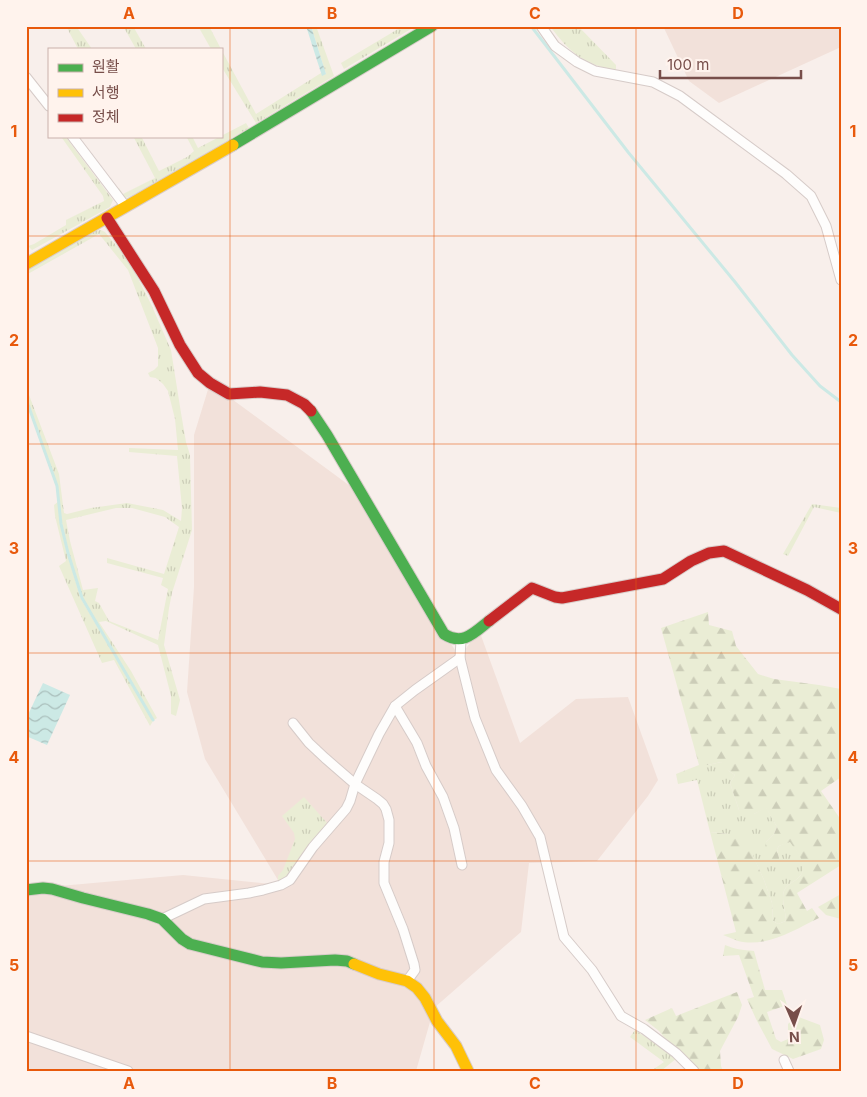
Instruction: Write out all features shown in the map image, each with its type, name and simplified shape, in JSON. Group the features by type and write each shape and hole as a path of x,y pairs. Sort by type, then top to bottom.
{"street":[{"path":"26,264 260,129 432,26"},
{"path":"542,26 556,46 577,62 595,71 653,82 680,96 786,174 811,196 826,226 841,280"},
{"path":"26,77 48,105"},
{"path":"74,138 126,207"},
{"path":"107,218 154,290 180,345 198,373 210,383 229,394 260,392 287,395 304,404 311,412 327,435 444,634 451,639 461,640 470,636 532,588 555,598 562,598 663,579 698,557 717,551 729,553 807,590 841,609"},
{"path":"461,640 460,658 475,718 496,770 522,806 540,837 564,938 592,970 621,1016 644,1029 676,1053 694,1071"},
{"path":"162,919 204,899 249,893 275,887 290,880 312,847 346,809 355,784 378,734 395,706 460,658"},
{"path":"395,706 417,744 426,766 443,797 454,828 462,865"},
{"path":"292,723 325,758 355,784 378,799 388,814 389,843 384,862 384,883 403,929 414,964 414,970 407,981"},
{"path":"26,890 52,889 148,914 162,919 182,940 190,944 262,962 341,960 379,974 411,982 430,1005 468,1071"},
{"path":"26,1036 128,1071"},
{"path":"784,1060 789,1071"}],"shaded area":[{"path":"663,26 841,26 841,47 719,103 689,81"},
{"path":"210,383 361,494 444,634 460,657 479,630 520,743 576,699 628,697 658,780 648,796 597,861 529,863 521,932 434,1008 416,1071 26,1071 26,889 183,875 281,885 205,759 187,692 194,587 194,435"}],"green space":[{"path":"66,26 76,26 91,48 77,48"},
{"path":"123,26 133,26 145,48 135,48"},
{"path":"198,26 209,26 220,48 210,48"},
{"path":"311,26 316,26 334,76 256,123 222,68 222,51 256,114 321,73 326,74"},
{"path":"403,26 416,26 344,69 341,63"},
{"path":"550,26 578,26 616,65 616,70 595,65 578,56"},
{"path":"246,123 249,128 131,196 123,199 115,189 119,188 123,194 155,178 134,138 142,138 159,171 187,157 194,151 187,138 193,138 198,148 217,138 222,138 222,136"},
{"path":"62,138 66,138 113,200 110,207 32,250 28,246 66,225 66,220 104,201 103,196"},
{"path":"101,230 105,232 129,261 151,304 171,350 186,442 190,455 192,530 172,593 164,645 180,700 176,716 171,714 171,696 158,645 106,621 99,622 131,671 157,718 154,720 82,598 62,524 57,485 26,397 26,387 59,474 64,513 127,503 163,510 181,521 182,508 177,456 129,452 129,448 178,450 175,419 168,391 163,384 156,378 150,377 148,373 158,366 158,348 128,270 99,234 26,275 26,270 95,231","holes":["116,508 132,508 165,517 179,527 164,574 107,558 107,563 163,578 161,585 168,589 158,640 109,621 99,603 95,601 98,588 83,590 70,541 66,520"]},
{"path":"59,501 60,518 67,553 81,599 153,721 150,726 114,660 102,663 59,566 66,561 55,516 54,505"},
{"path":"812,504 841,508 841,513 814,507 788,556 783,554"},
{"path":"708,612 709,625 732,631 736,646 758,674 774,679 841,689 841,777 821,791 841,820 841,865 797,893 807,911 812,908 819,918 780,937 759,942 738,941 723,935 736,932 710,832 728,834 746,840 772,903 773,921 778,924 786,921 783,900 785,889 801,875 803,865 802,860 790,842 779,846 777,849 778,865 770,864 765,849 766,842 774,834 777,827 766,808 746,816 739,810 730,783 735,775 723,767 721,762 699,765 661,628"},
{"path":"721,762 735,775 730,783 739,810 754,814 766,807 777,827 774,834 766,842 779,858 777,849 779,846 790,841 800,855 803,870 797,879 787,886 784,892 783,900 786,921 778,924 773,921 772,903 752,854 728,834 710,832 697,780 678,784 676,774 699,765"},
{"path":"304,797 328,824 288,877 278,882 278,876 283,870 295,839 294,833 282,816"},
{"path":"841,894 841,919 826,915 818,907"},
{"path":"725,945 754,951 765,990 782,990 787,1005 767,1012 776,1039 781,1042 788,1039 788,1024 796,1016 820,1025 824,1040 821,1049 793,1059 772,1049 747,999 754,997 739,955 723,956"},
{"path":"737,992 742,1005 738,1017 720,1051 723,1071 698,1071 659,1031 645,1020 672,1008 676,1016"},
{"path":"635,1030 677,1058 661,1071 651,1071 664,1062 630,1037"}],"water":[{"path":"306,26 311,26 326,74 322,76"},
{"path":"43,683 70,695 47,745 26,736 26,719"}],"waterway":[{"path":"531,26 628,152 735,282 792,355 820,386 841,402"},
{"path":"26,399 57,486 61,524 82,598 153,720"}],"traffic: fast":[{"path":"233,145 432,26"},
{"path":"311,411 444,634 457,639 463,638 473,634 489,621"},
{"path":"26,890 52,889 148,914 162,919 182,939 190,944 262,962 281,963 335,960 354,964"}],"traffic: slow":[{"path":"26,264 233,145"},
{"path":"354,964 379,974 407,981 417,988 425,998 437,1021 456,1046 468,1071"}],"traffic: jam":[{"path":"107,218 154,291 180,345 198,373 210,383 229,394 260,392 287,395 304,404 311,411"},
{"path":"489,621 532,588 562,598 663,579 691,561 709,553 724,551 807,590 841,609"}]}
